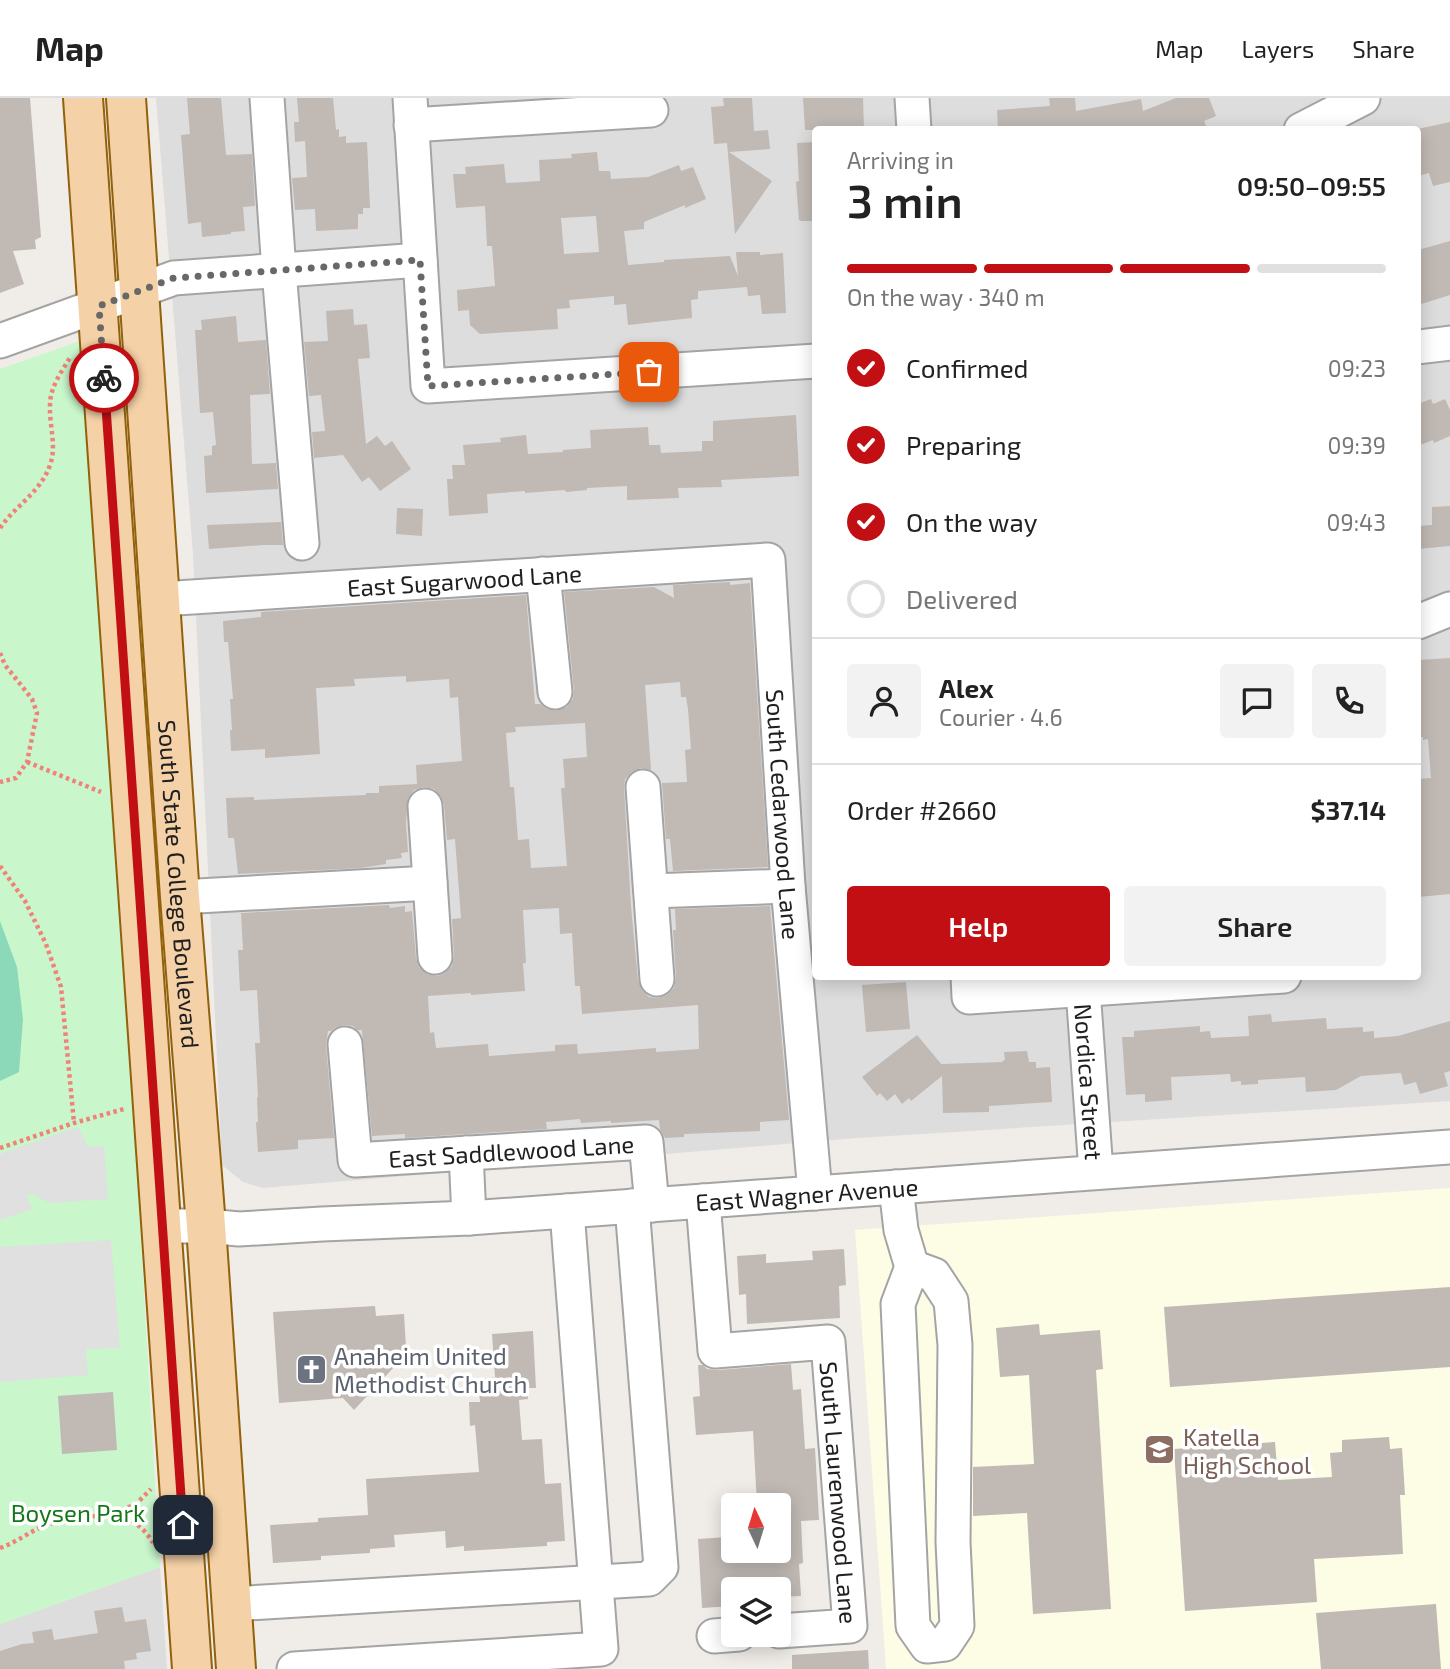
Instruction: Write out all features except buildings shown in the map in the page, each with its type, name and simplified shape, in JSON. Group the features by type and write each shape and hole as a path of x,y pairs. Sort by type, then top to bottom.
{"main road":[{"name":"South State College Boulevard","path":"83,98 192,1669"},
{"name":"South State College Boulevard","path":"126,98 236,1669"}],"street":[{"path":"267,98 302,543"},
{"path":"912,98 914,126"},
{"path":"1309,126 1363,98"},
{"path":"651,110 411,112 428,386 812,362"},
{"path":"0,341 174,278 420,260"},
{"path":"1421,347 1450,343"},
{"name":"East Sugarwood Lane","path":"161,599 768,560"},
{"name":"South Cedarwood Lane","path":"768,560 788,886 815,1193"},
{"path":"543,574 555,692"},
{"path":"1421,621 1450,609"},
{"path":"643,787 657,979"},
{"path":"425,806 435,957"},
{"path":"180,897 430,883"},
{"path":"651,891 788,886"},
{"path":"969,987 1083,989 1222,980"},
{"name":"Nordica Street","path":"1083,989 1096,1172"},
{"name":"East Saddlewood Lane","path":"345,1044 355,1160 646,1142 642,1205"},
{"name":"East Wagner Avenue","path":"162,1226 239,1229 470,1218 1450,1147"},
{"path":"466,1153 470,1218"},
{"path":"896,1187 901,1230 912,1267 898,1304 913,1626 927,1646 945,1644 957,1626 953,1542 954,1345 951,1301 934,1275 912,1267"},
{"name":"South Laurenwood Lane","path":"703,1201 715,1351 828,1342 850,1626 791,1630"},
{"path":"231,1605 649,1579 660,1567 642,1205"},
{"path":"294,1669 601,1649 567,1211"}],"path":[{"path":"0,528 30,497 45,477 51,463 52,391 71,356"},
{"path":"0,653 5,665 32,699 37,713 27,762 16,778 0,782"},
{"path":"27,762 101,792"},
{"path":"0,866 25,901 46,944 61,987 74,1123"},
{"path":"0,1148 124,1109"},
{"path":"0,1548 45,1526 96,1515 115,1514 136,1504 152,1488"},
{"path":"115,1514 140,1527 149,1536 156,1550"}],"shaded area":[{"path":"156,98 1450,98 1450,1101 857,1138 262,1188 243,1182 222,1165 193,554"},
{"path":"78,1127 88,1147 104,1146 108,1199 49,1203 31,1193 27,1196 32,1209 0,1220 0,1154"},
{"name":"Katella High School","path":"1450,1188 1450,1669 886,1669 855,1230"},
{"path":"111,1240 120,1348 86,1349 88,1375 0,1382 0,1247"},
{"path":"160,1567 167,1669 0,1669 0,1624"}],"green space":[{"name":"Boysen Park","path":"80,341 133,1106 160,1567 0,1624 0,369"},
{"path":"0,921 17,967 23,1019 19,1072 0,1081"}],"way so far":[{"path":"104,378 99,306 139,290 174,278 420,260 428,386 649,372"}],"place":[{"name":"Anaheim United Methodist Church","path":"311,1369"},
{"name":"Katella High School","path":"1160,1450"}],"route":[{"path":"104,378 183,1525"}]}
